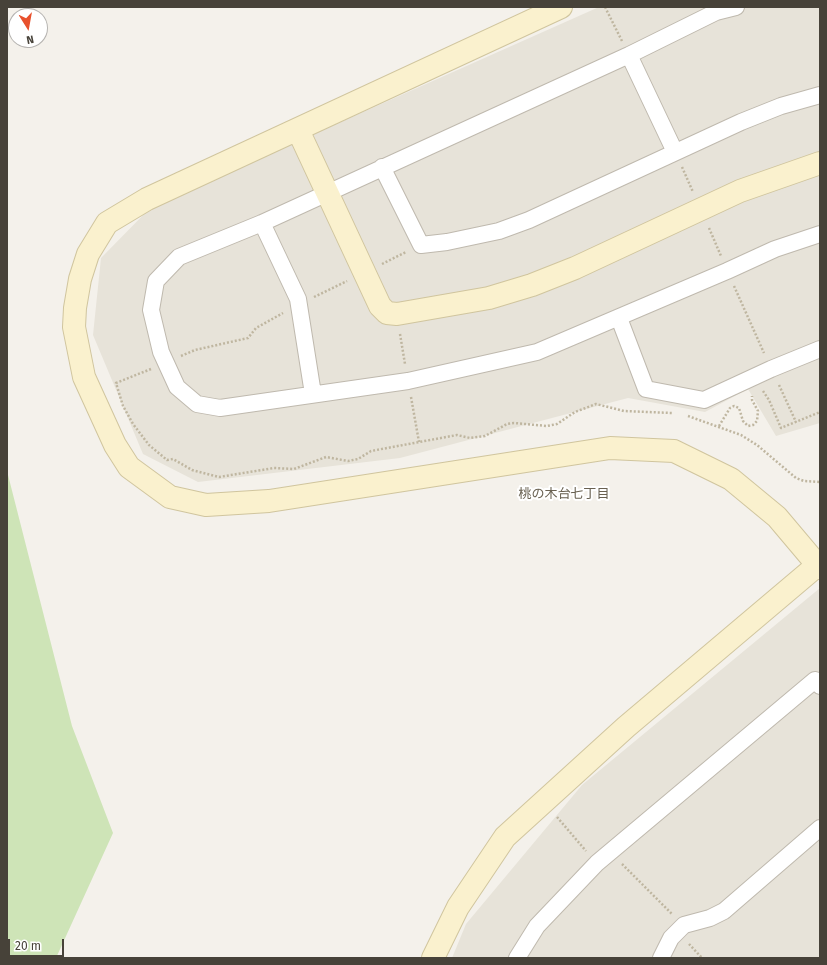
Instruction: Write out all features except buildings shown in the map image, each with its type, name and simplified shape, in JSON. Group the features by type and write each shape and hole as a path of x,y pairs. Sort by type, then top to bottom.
{"street":[{"path":"433,958 458,908 506,837 626,727 819,565 777,518 731,479 674,451 610,448 269,501 206,505 170,497 129,467 115,445 84,377 74,327 74,308 80,279 88,254 107,223 146,199 298,130 561,7"},
{"path":"736,7 716,12 629,54 382,166 262,223 179,257 156,281 150,310 161,352 177,387 197,404 220,408 408,381 537,352 727,272 775,249 820,234"},
{"path":"629,54 675,152"},
{"path":"382,166 421,245 447,242 498,231 529,220 741,122 781,106 820,95"},
{"path":"298,130 326,193 380,306 387,313 397,314 489,298 532,285 576,268 740,191 820,163"},
{"path":"262,223 298,300 313,394"},
{"path":"619,318 646,389 704,400 771,368 820,349"},
{"path":"517,958 537,926 597,863 815,680 820,686"},
{"path":"661,958 671,938 684,925 710,918 724,911 820,828"}],"path":[{"path":"605,7 629,54"},
{"path":"675,152 701,208 727,272 796,422"},
{"path":"421,245 299,305 256,328 248,338 195,350 116,383 123,406 132,424 148,445 167,460 173,459 192,470 218,477 274,468 302,468 318,459 326,457 348,461 358,459 371,451 457,435 470,438 485,436 507,424 522,422 540,426 557,424 575,412 596,404 624,411 675,414"},
{"path":"397,314 419,442"},
{"path":"759,389 765,392 781,428 820,412"},
{"path":"719,426 724,421 730,408 734,406 738,408 743,421 748,426 753,426 758,416 758,410 752,400 754,391"},
{"path":"681,414 719,426 741,435 757,445 796,478 804,481 820,482"},
{"path":"544,802 597,863"},
{"path":"611,852 684,925"}],"shaded area":[{"path":"599,7 820,7 820,423 776,436 748,389 705,412 628,398 400,458 198,482 143,454 93,335 101,258 152,206"},
{"path":"820,588 820,958 452,958 466,924 582,785"}],"green space":[{"path":"7,471 72,726 113,833 56,958 7,958"}],"district":[{"name":"桃の木台七丁目","path":"564,494"}]}
